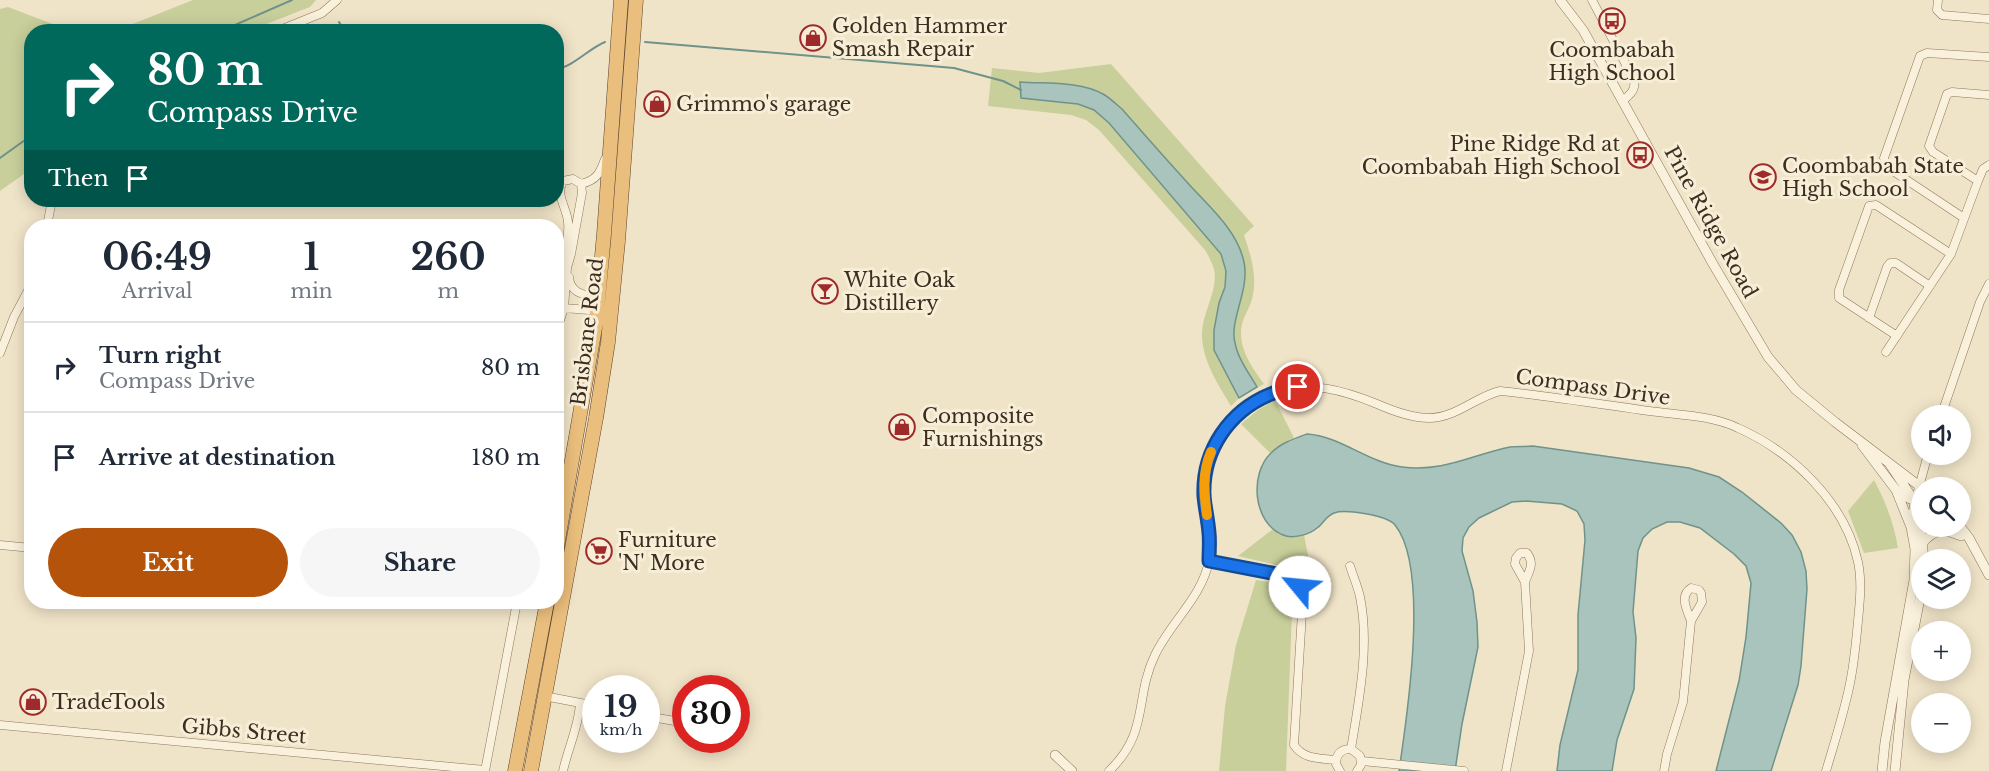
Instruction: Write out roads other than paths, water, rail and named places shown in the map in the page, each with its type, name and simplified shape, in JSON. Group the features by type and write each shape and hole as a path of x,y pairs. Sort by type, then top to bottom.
{"highway":[{"name":"Brisbane Road","path":"564,587 597,408 605,305 621,0"},
{"name":"Brisbane Road","path":"564,508 584,398 618,242 636,0"},
{"path":"515,771 546,609"},
{"name":"Brisbane Road","path":"531,771 560,609"}],"street":[{"path":"295,24 322,13 337,0"},
{"name":"Pine Ridge Road","path":"1560,0 1583,30 1713,264 1768,357 1796,390 1911,479"},
{"path":"1569,0 1569,11"},
{"path":"1592,0 1635,80 1631,95 1622,101"},
{"path":"1938,0 1937,9 1942,15 1989,19"},
{"path":"1964,218 1887,167 1884,158 1920,56 1927,53 1989,57"},
{"path":"1978,181 1933,152 1929,148 1929,142 1947,94 1952,92 1989,95"},
{"path":"564,182 573,179 581,184 593,181 597,177 612,139"},
{"path":"1886,352 1951,254 1983,169 1989,165"},
{"path":"581,184 582,193 569,279 572,288 605,305"},
{"path":"1897,336 1841,301 1838,295 1869,206 1876,205 1951,254"},
{"path":"564,207 568,224 564,243"},
{"path":"571,254 567,268 564,308 605,305"},
{"path":"1869,318 1890,263 1896,263 1930,286"},
{"path":"1945,405 1980,302 1989,284"},
{"path":"0,353 24,298"},
{"name":"Compass Drive","path":"1108,771 1125,753 1135,736 1154,656 1194,597 1209,561 1209,536 1204,496 1205,477 1208,458 1217,438 1238,413 1256,400 1273,392 1298,387 1322,387 1346,392 1412,417 1430,418 1448,415 1486,394 1500,391 1703,418 1737,427 1792,463 1820,487 1837,511 1846,528 1858,562 1860,584 1850,688 1826,771"},
{"name":"Pine Ridge Road","path":"1857,439 1896,490 1911,500"},
{"path":"1888,461 1911,494"},
{"path":"1896,490 1911,526"},
{"path":"1882,771 1885,742 1914,580 1913,537"},
{"path":"1921,537 1923,549"},
{"path":"1922,544 1928,537"},
{"path":"1966,537 1976,550 1989,575"},
{"path":"0,545 24,547"},
{"path":"1209,561 1287,576 1300,587 1303,596 1294,746 1307,757 1336,760"},
{"path":"1350,567 1360,594 1363,651 1363,671 1351,749"},
{"path":"1506,771 1529,651 1525,582"},
{"path":"485,771 517,609"},
{"path":"1895,771 1904,680 1918,609"},
{"path":"1664,771 1666,754 1683,702 1691,621"},
{"path":"544,696 580,703 578,724 571,740 563,771"},
{"name":"Gibbs Street","path":"0,725 485,771"},
{"path":"1341,771 1336,760 1342,751 1351,749 1358,752 1362,761"},
{"path":"1055,755 1072,771"},
{"path":"1362,761 1464,771"},
{"path":"1357,771 1362,761"}],"water":[{"path":"1020,82 1073,85 1094,90 1108,97 1122,109 1228,228 1240,250 1245,273 1235,325 1236,349 1257,387 1239,398 1214,350 1214,330 1219,303 1225,287 1226,271 1221,254 1109,123 1094,110 1078,104 1021,98"},
{"path":"1307,434 1331,439 1390,465 1402,467 1445,465 1496,450 1533,446 1689,468 1719,477 1742,492 1781,523 1792,535 1801,552 1806,571 1807,589 1798,685 1771,771 1716,771 1739,681 1746,637 1751,583 1746,566 1700,528 1680,522 1667,522 1652,529 1643,538 1638,551 1633,612 1636,638 1634,689 1617,740 1612,771 1557,771 1560,745 1578,670 1578,615 1585,540 1584,524 1577,511 1562,504 1526,501 1512,502 1479,518 1469,527 1463,538 1462,551 1473,591 1478,647 1455,771 1399,771 1407,716 1413,644 1412,574 1406,546 1391,521 1356,512 1334,513 1310,533 1291,537 1273,529 1265,520 1260,509 1257,485 1264,462 1275,450"}],"waterway":[{"path":"237,24 292,0"},
{"path":"564,67 605,42"},
{"path":"645,42 954,68 1003,81 1021,90"},
{"path":"0,158 24,141"}],"place":[{"name":"Coombabah High School","path":"1612,21"},
{"name":"Golden Hammer Smash Repair","path":"813,38"},
{"name":"Grimmo's garage","path":"657,104"},
{"name":"Pine Ridge Rd at Coombabah High School","path":"1640,155"},
{"name":"Coombabah State High School","path":"1763,177"},
{"name":"White Oak Distillery","path":"825,291"},
{"name":"Composite Furnishings","path":"902,427"},
{"name":"Furniture 'N' More","path":"599,551"},
{"name":"TradeTools","path":"33,702"}]}
